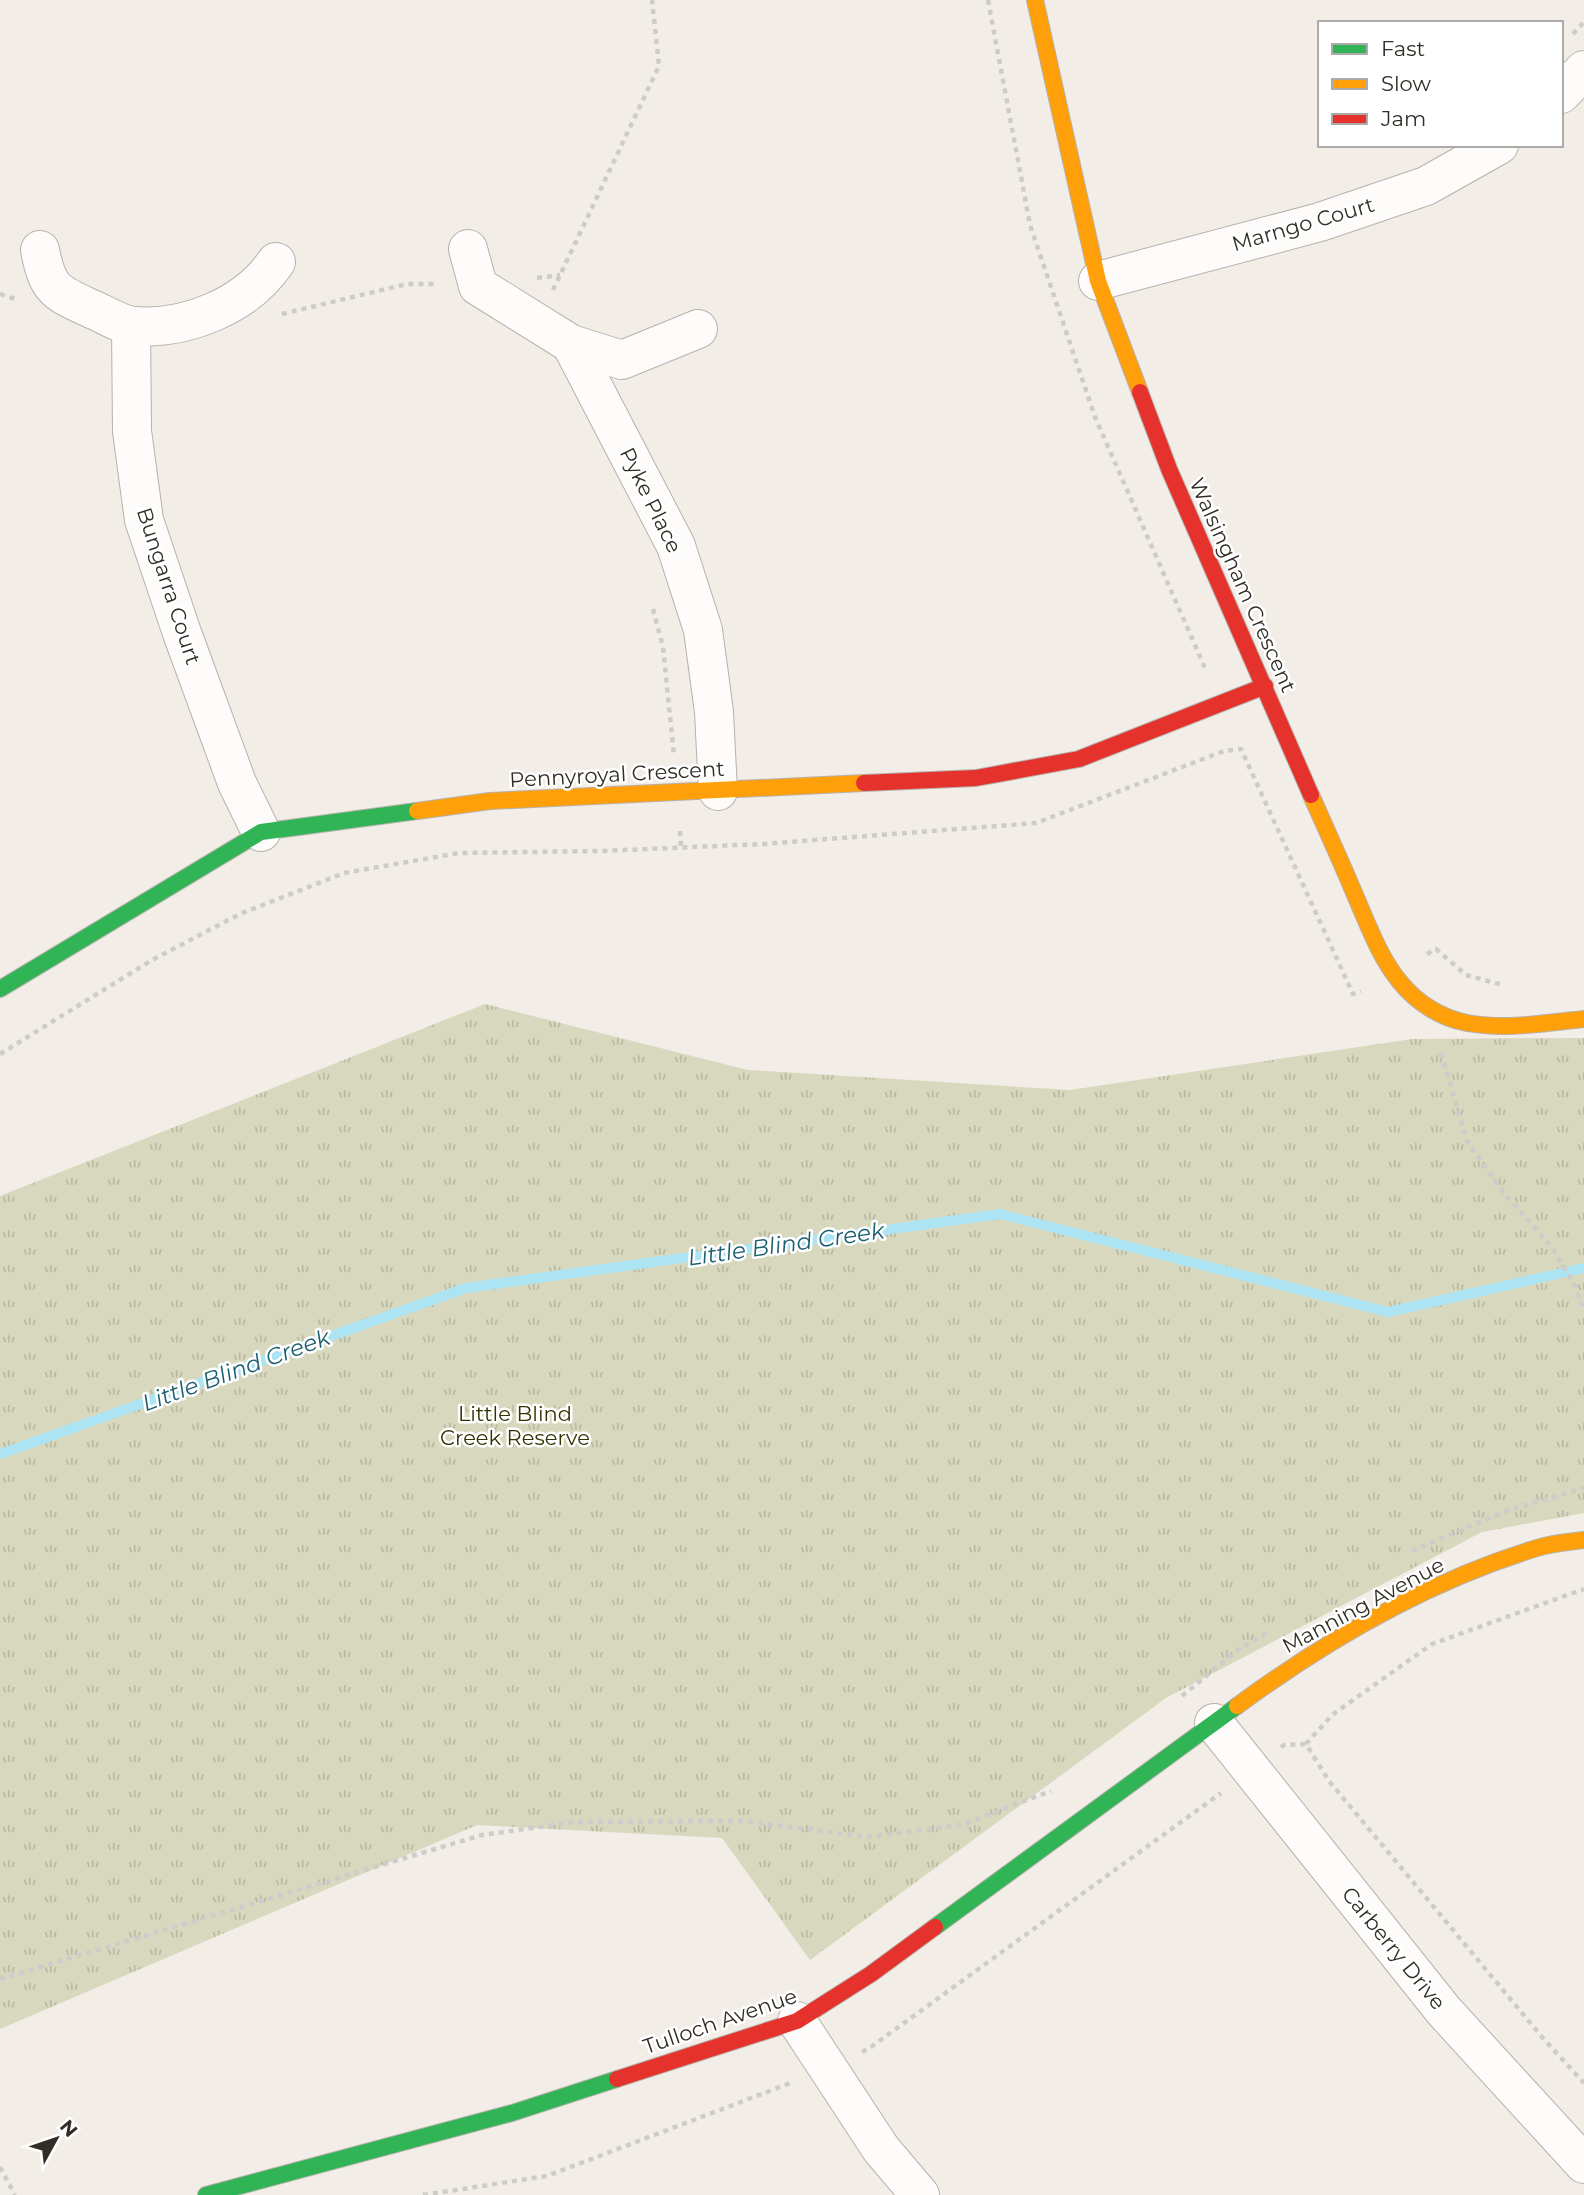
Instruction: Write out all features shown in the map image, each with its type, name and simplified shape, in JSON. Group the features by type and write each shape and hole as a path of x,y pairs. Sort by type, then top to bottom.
{"street":[{"name":"Walsingham Crescent","path":"1035,0 1098,281 1169,469 1377,945 1393,974 1421,1003 1466,1024 1492,1027 1584,1019"},
{"path":"1563,92 1584,70"},
{"name":"Marngo Court","path":"1098,281 1320,222 1426,186 1495,147"},
{"path":"468,249 478,286 571,344 622,360 698,329"},
{"path":"40,250 45,275 59,294 131,326 189,322 242,296 264,279 276,262"},
{"name":"Bungarra Court","path":"131,326 132,431 144,520 182,634 233,770 261,832"},
{"name":"Pyke Place","path":"571,344 676,546 703,629 714,712 719,791"},
{"name":"Pennyroyal Crescent","path":"0,989 261,832 490,801 976,778 1079,759 1265,686"},
{"name":"Manning Avenue","path":"1214,1723 1294,1664 1429,1588 1539,1547 1584,1540"},
{"name":"Carberry Drive","path":"1214,1723 1444,2011 1584,2164"},
{"name":"Tulloch Avenue","path":"206,2195 512,2113 797,2021 871,1974 1214,1723"},
{"path":"797,2021 881,2150 920,2195"}],"path":[{"path":"0,1054 152,960 229,920 344,873 459,853 601,851 763,844 1036,823 1224,751 1241,749 1353,994 1436,949 1466,975 1502,985 1516,985"},
{"path":"1440,1051 1467,1140 1502,1192 1552,1247 1574,1284 1584,1311"},
{"path":"1409,1552 1506,1511 1584,1488"},
{"path":"423,2195 547,2176 771,2092 871,2048 1284,1745 1306,1744 1332,1715 1432,1644 1584,1589"},
{"path":"1176,1700 1239,1649 1276,1628"},
{"path":"1306,1744 1338,1791 1542,2037 1584,2083"},
{"path":"0,1979 482,1835 575,1822 743,1821 867,1837 961,1825 1047,1794 1058,1786"},
{"path":"0,2167 15,2195"}],"green space":[{"name":"Little Blind Creek Reserve","path":"485,1004 748,1070 1070,1090 1412,1039 1584,1038 1584,1513 1482,1532 1166,1698 810,1960 722,1838 477,1825 0,2029 0,1196"}],"waterway":[{"name":"Little Blind Creek","path":"0,1454 466,1288 1000,1214 1388,1312 1584,1268"}],"traffic: fast":[{"path":"0,989 261,832 417,811"},
{"path":"935,1927 1237,1706"},
{"path":"206,2195 512,2113 617,2079"}],"traffic: slow":[{"path":"1035,0 1098,281 1140,392"},
{"path":"417,811 490,801 864,783"},
{"path":"1311,795 1382,954 1393,973 1414,997 1448,1017 1482,1025 1526,1025 1584,1019"},
{"path":"1237,1706 1343,1635 1418,1595 1457,1577 1537,1548 1584,1540"}],"traffic: jam":[{"path":"1140,392 1169,469 1311,795"},
{"path":"864,783 976,778 1079,759 1265,686"},
{"path":"617,2079 797,2021 871,1974 935,1927"}]}
